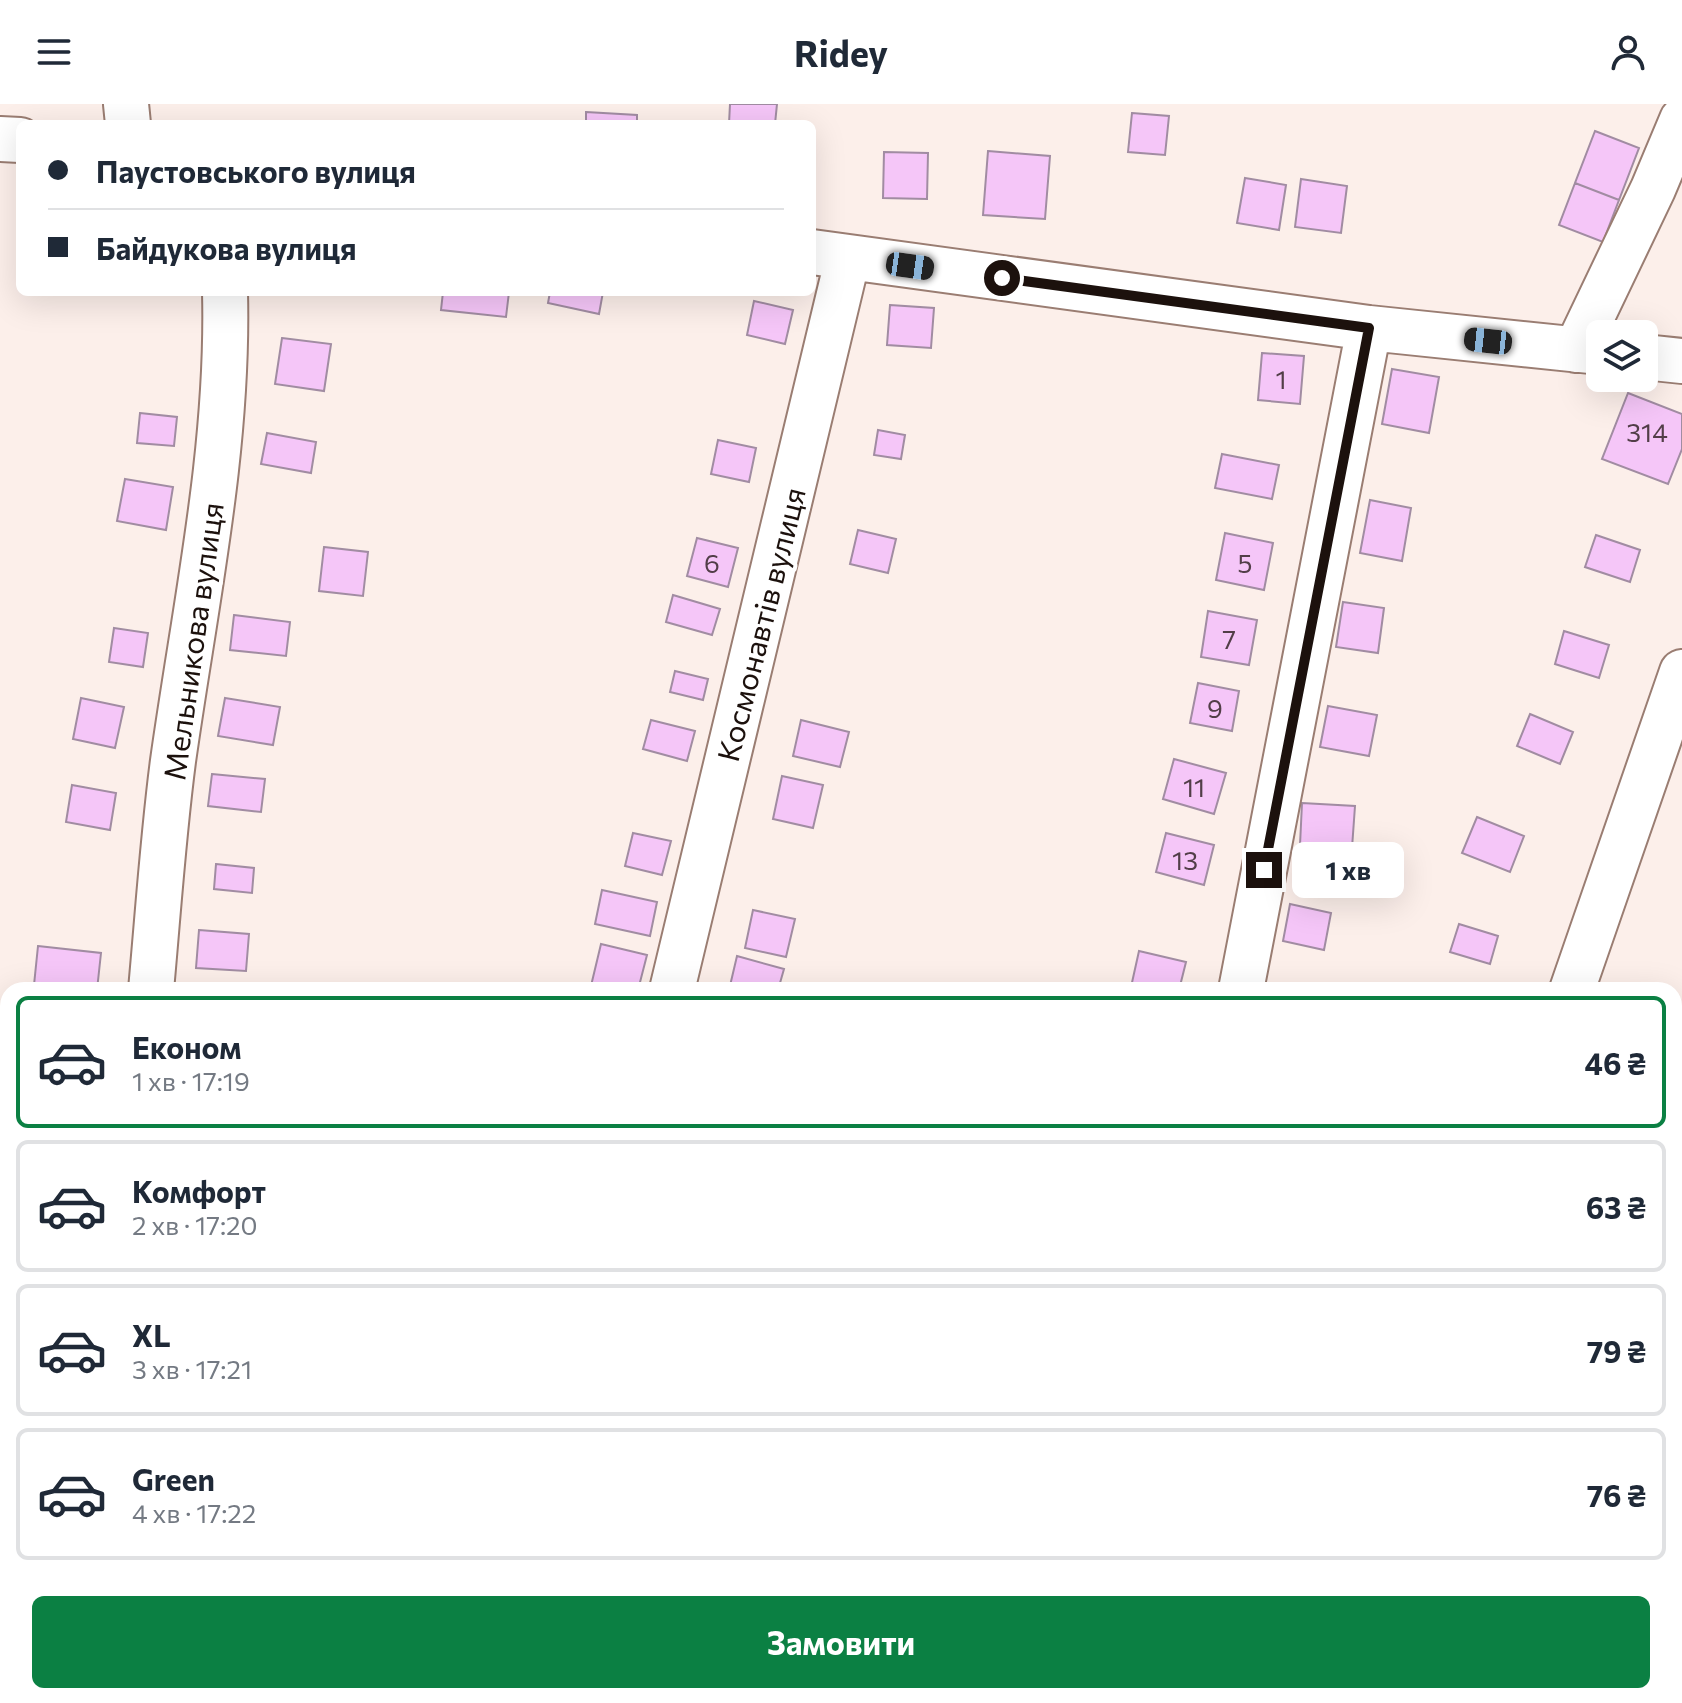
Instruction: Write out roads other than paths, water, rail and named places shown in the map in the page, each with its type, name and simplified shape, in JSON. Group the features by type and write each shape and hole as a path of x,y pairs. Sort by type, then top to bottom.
{"street":[{"path":"1600,320 1682,120"},
{"path":"830,255 1369,328 1586,351"},
{"name":"Космонавтів вулиця","path":"674,982 830,255"},
{"name":"Мельникова вулиця","path":"152,982 173,764 217,467 226,337 225,296"},
{"path":"1243,982 1369,328"},
{"path":"1658,358 1682,361"},
{"path":"1575,982 1682,672"}]}
